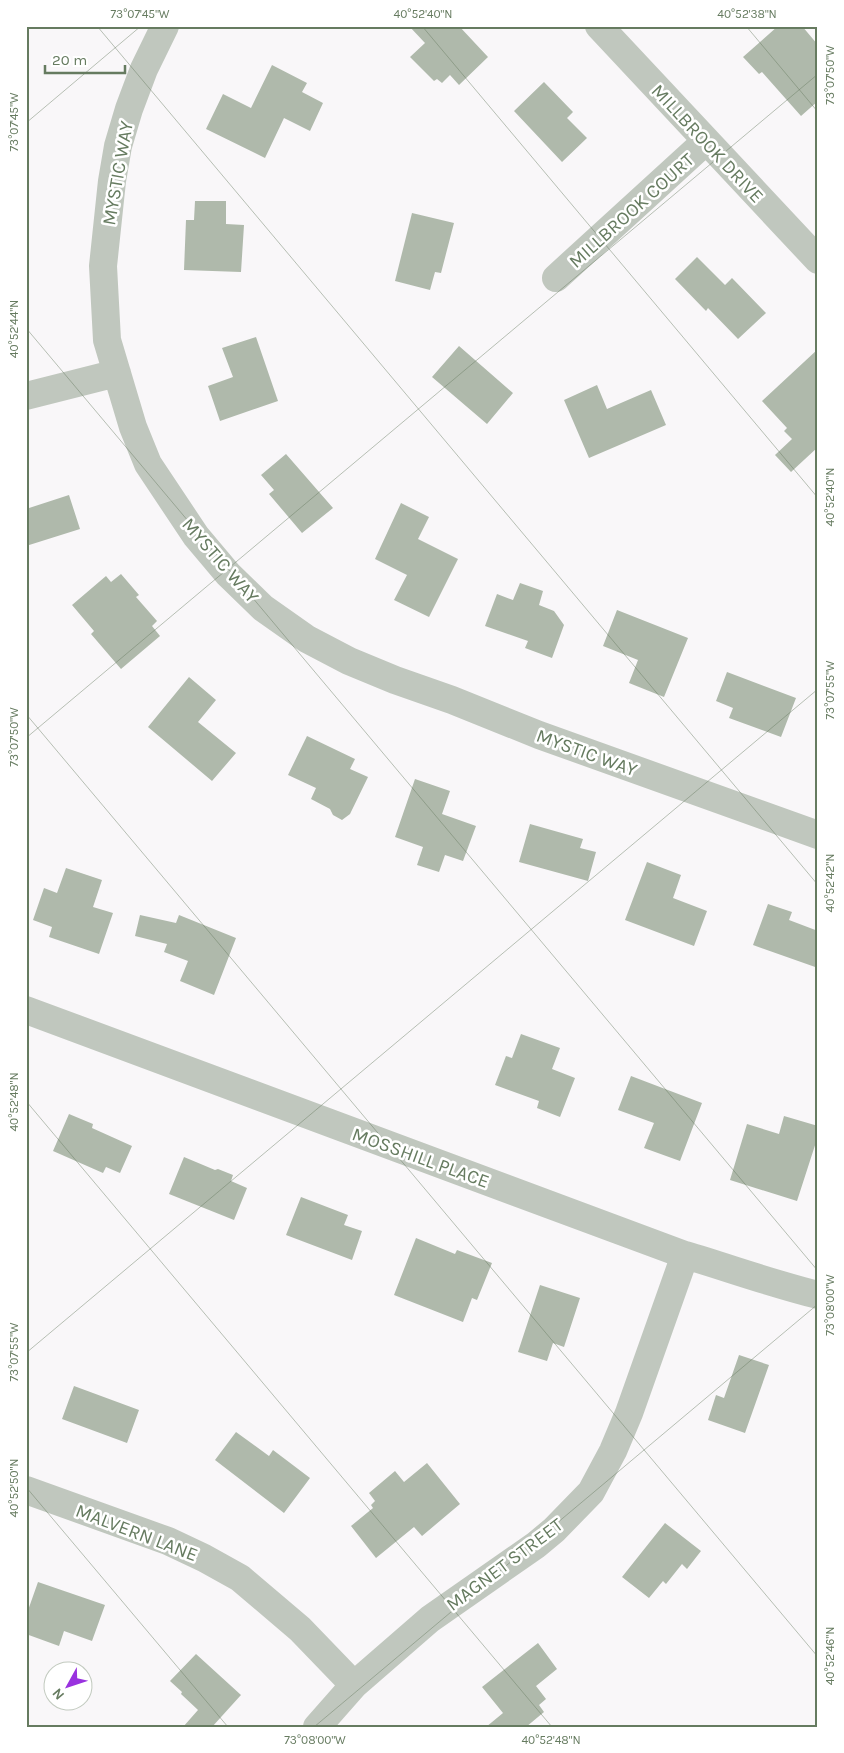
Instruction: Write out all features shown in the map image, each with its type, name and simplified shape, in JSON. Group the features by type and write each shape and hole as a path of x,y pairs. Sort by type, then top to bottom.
{"street":[{"name":"MYSTIC WAY","path":"165,26 144,69 118,146 112,181 103,266 107,340 133,426 148,464 196,536 228,574 263,608 307,639 349,661 539,735 818,835"},
{"name":"MILLBROOK DRIVE","path":"599,26 818,260"},
{"name":"MILLBROOK COURT","path":"556,278 706,141"},
{"path":"26,396 117,373"},
{"name":"MOSSHILL PLACE","path":"26,1010 685,1255 737,1270 780,1286 818,1295"},
{"name":"MAGNET STREET","path":"317,1727 354,1685 430,1619 554,1530 591,1492 613,1451 629,1413 685,1255"},
{"name":"MALVERN LANE","path":"26,1490 168,1541 240,1578 300,1630 354,1685"}],"building":[{"path":"409,26 459,26 488,57 459,85 450,75 442,83 437,79 434,81 410,57 425,43"},
{"path":"778,26 802,26 818,45 818,101 801,116 762,72 759,74 743,57"},
{"path":"272,65 307,83 302,92 323,103 310,131 284,118 265,158 206,129 223,94 251,108"},
{"path":"544,82 573,112 567,118 587,138 562,162 514,111"},
{"path":"195,201 226,201 226,224 244,225 241,272 184,270 186,220 194,220"},
{"path":"412,213 454,223 441,273 435,272 430,290 395,281"},
{"path":"697,257 725,285 732,278 766,313 738,339 708,308 706,311 675,279"},
{"path":"256,337 278,401 220,421 208,386 233,377 222,348"},
{"path":"459,346 513,393 487,424 432,377"},
{"path":"818,349 818,447 791,472 775,455 792,439 784,431 787,428 762,401"},
{"path":"597,385 607,409 651,390 666,425 589,458 564,400"},
{"path":"286,454 333,508 302,533 269,494 274,490 261,475"},
{"path":"69,495 80,529 26,546 26,509"},
{"path":"401,503 429,517 418,539 458,559 429,617 394,600 407,575 375,559"},
{"path":"121,574 139,595 136,597 157,621 152,626 160,636 121,669 91,634 94,631 72,605 106,576 111,582"},
{"path":"520,583 543,591 539,605 554,611 564,625 552,658 525,648 528,641 485,626 497,594 513,600"},
{"path":"617,610 688,638 664,697 629,683 638,660 603,646"},
{"path":"727,672 796,698 781,737 729,718 733,708 716,701"},
{"path":"189,677 216,700 198,722 236,753 212,781 148,727"},
{"path":"307,736 355,759 350,769 368,777 350,814 342,820 333,815 330,809 311,799 316,788 288,775"},
{"path":"415,779 450,791 442,814 476,826 463,861 445,855 439,872 417,865 423,847 395,837"},
{"path":"530,824 583,839 580,848 596,852 588,881 519,862"},
{"path":"647,862 681,875 673,898 707,911 694,946 625,920"},
{"path":"66,868 102,880 93,907 113,913 99,954 49,937 52,927 33,920 44,888 57,893"},
{"path":"768,904 792,912 789,920 818,931 818,968 753,945"},
{"path":"140,915 176,923 179,915 236,938 214,995 180,981 188,961 164,952 167,944 135,936"},
{"path":"521,1034 560,1048 552,1069 575,1078 560,1117 537,1108 539,1101 495,1085 506,1056 512,1058"},
{"path":"631,1076 702,1103 680,1161 644,1148 654,1123 618,1110"},
{"path":"69,1114 93,1124 92,1128 132,1146 120,1173 106,1167 103,1173 53,1151"},
{"path":"784,1116 818,1126 818,1136 797,1201 730,1180 747,1124 779,1134"},
{"path":"184,1157 215,1170 218,1169 233,1175 231,1181 247,1188 234,1220 169,1194"},
{"path":"301,1197 348,1215 344,1225 362,1231 352,1260 286,1235"},
{"path":"416,1238 455,1254 457,1250 492,1263 477,1300 472,1298 463,1322 394,1295"},
{"path":"540,1285 580,1298 564,1347 553,1343 547,1361 518,1352"},
{"path":"739,1355 769,1365 745,1433 708,1420 716,1395 724,1398"},
{"path":"74,1386 139,1410 127,1443 62,1419"},
{"path":"236,1432 269,1456 273,1450 310,1478 284,1513 215,1460"},
{"path":"427,1463 460,1504 422,1536 414,1527 376,1558 351,1526 373,1508 371,1505 375,1501 369,1493 395,1471 404,1482"},
{"path":"665,1523 701,1551 687,1569 682,1564 666,1584 663,1581 649,1598 622,1577"},
{"path":"38,1582 105,1605 92,1641 64,1631 59,1646 26,1634 26,1616"},
{"path":"538,1643 557,1669 536,1686 546,1699 539,1705 544,1712 526,1727 486,1727 503,1713 482,1687"},
{"path":"196,1654 241,1695 212,1727 183,1727 198,1710 170,1681"}]}
